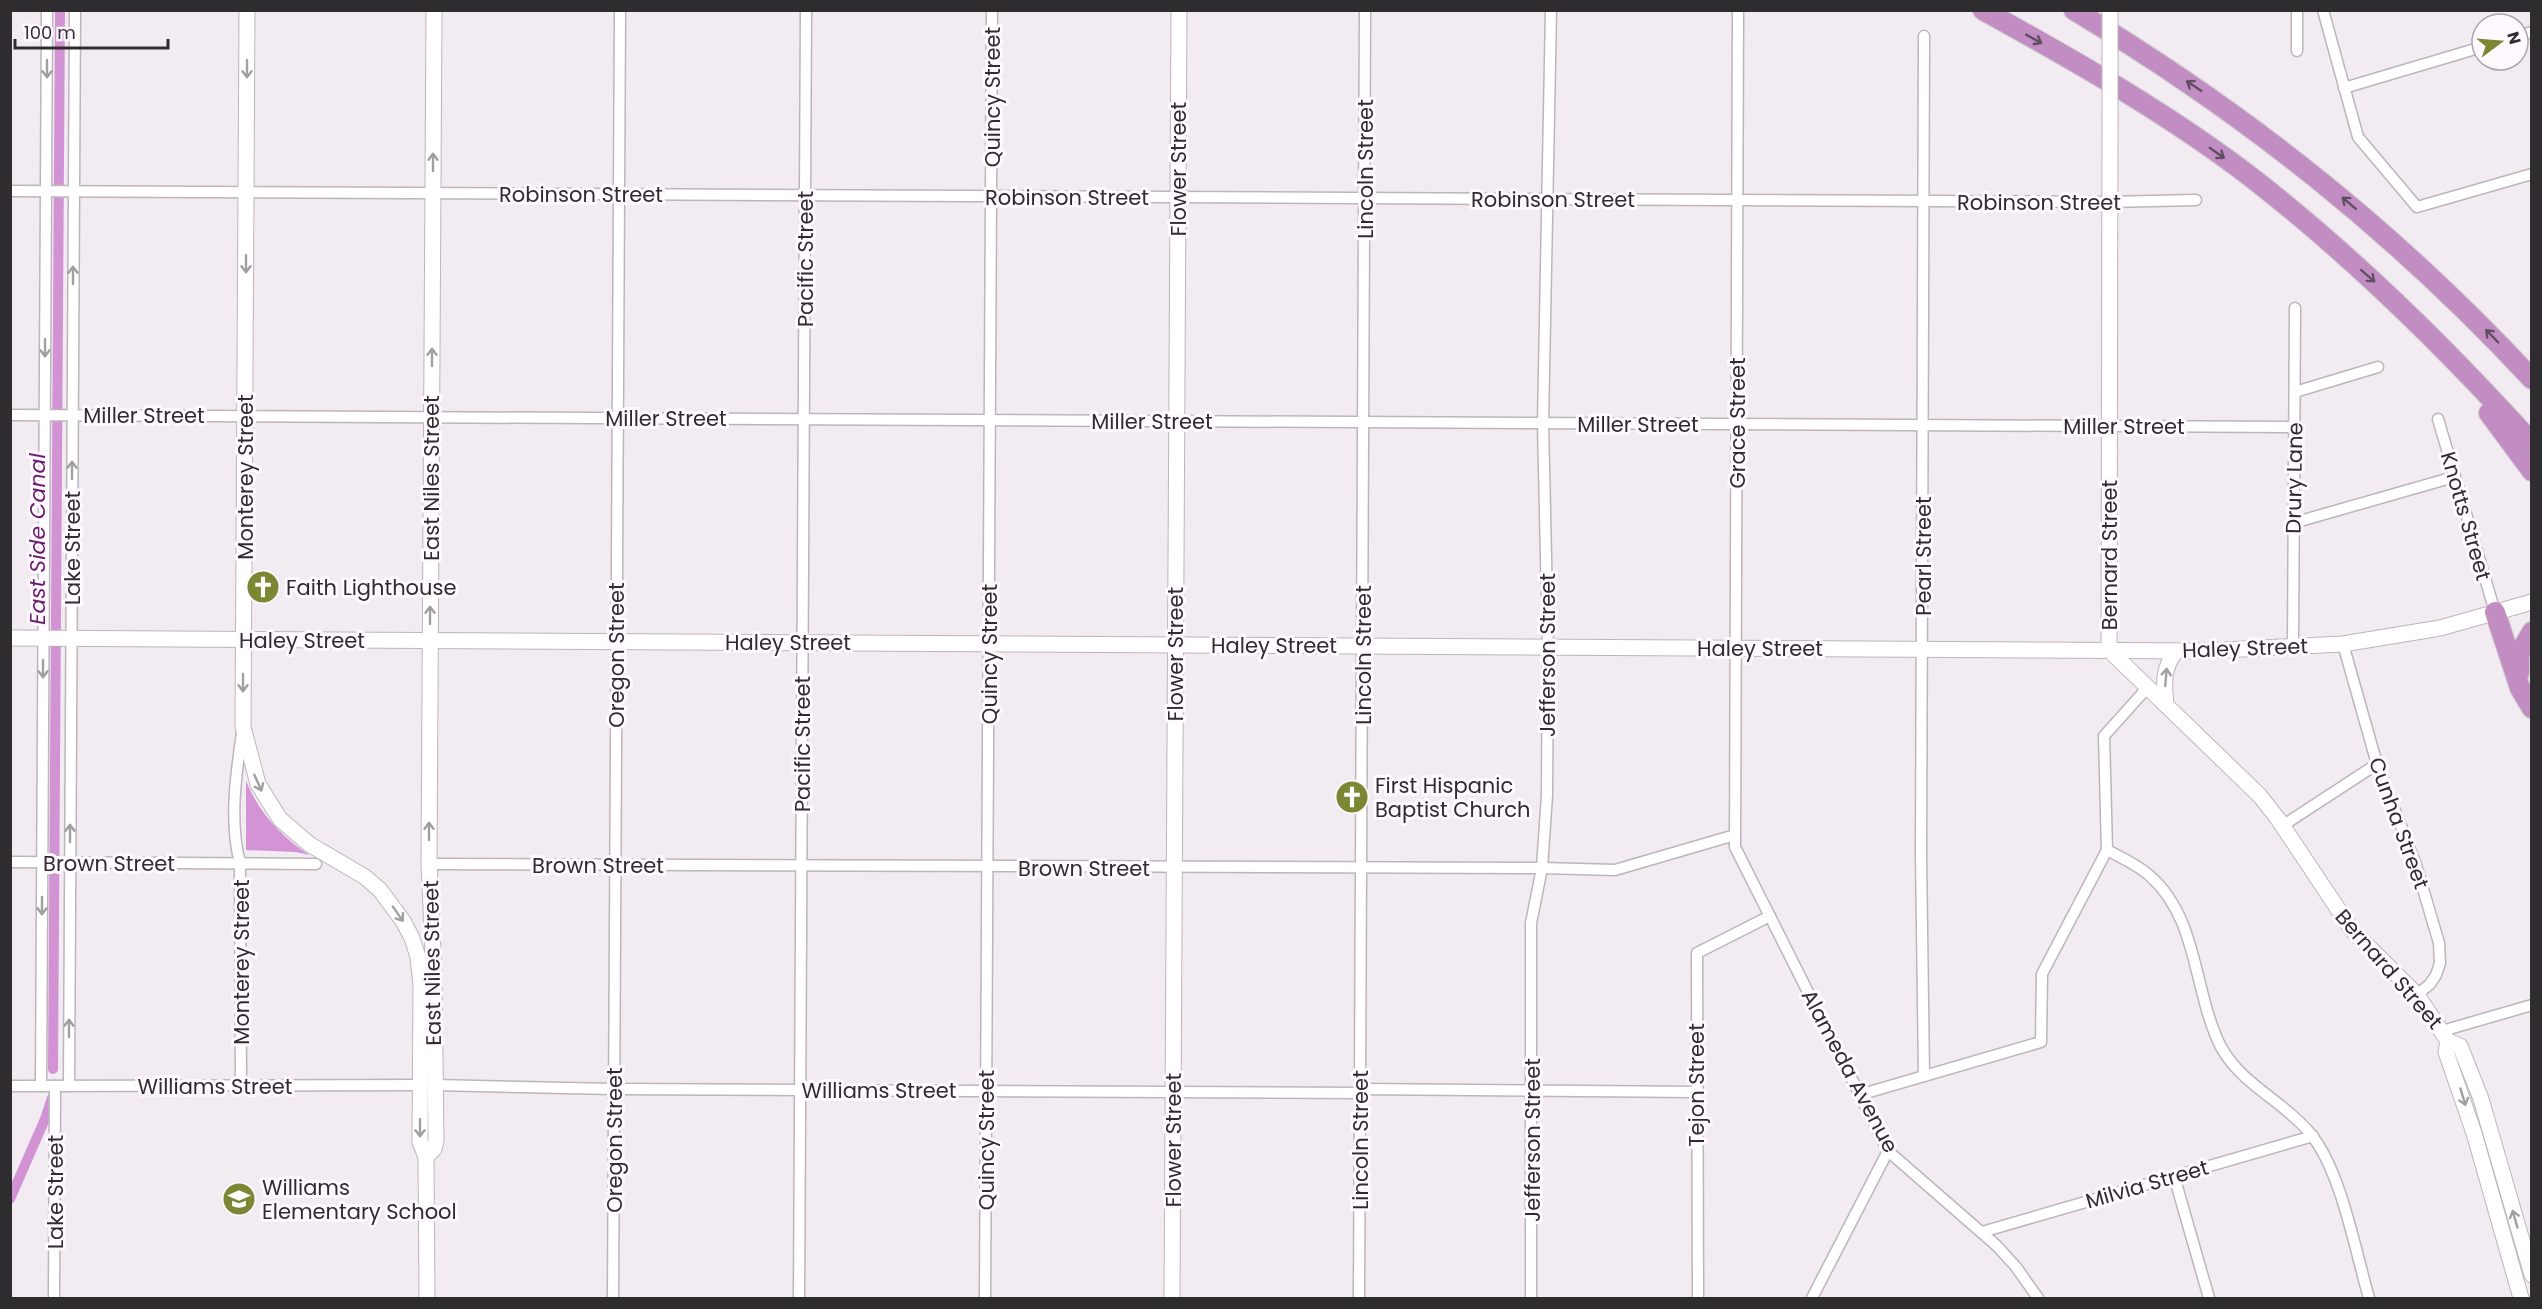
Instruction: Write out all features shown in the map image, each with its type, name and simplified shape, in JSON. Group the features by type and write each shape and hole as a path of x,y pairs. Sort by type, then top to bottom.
{"highway":[{"path":"1983,10 2154,110 2255,180 2400,304 2532,443"},
{"path":"2074,10 2162,64 2221,104 2335,191 2442,286 2532,379"},
{"path":"2441,345 2532,471"},
{"path":"2496,612 2520,688 2532,708"},
{"path":"2520,688 2519,654 2532,632"}],"main road":[{"name":"Monterey Street","path":"243,727 247,10"},
{"name":"East Niles Street","path":"427,1299 426,1157 420,1142 427,1085 434,974 429,864 434,10"},
{"name":"Flower Street","path":"1172,1299 1179,10"},
{"name":"Bernard Street","path":"2110,10 2109,650 2259,796 2352,930 2417,995 2445,1036 2460,1046 2472,1073 2532,1275"},
{"name":"Haley Street","path":"10,638 2176,651 2343,644 2440,628 2532,602"},
{"path":"2166,705 2164,672 2176,651"},
{"name":"East Niles Street","path":"243,727 258,784 280,819 309,844 365,877 380,890 403,921 412,938 420,968 427,1085"},
{"name":"Bernard Street","path":"2445,1036 2446,1052 2474,1133 2521,1299"}],"street":[{"name":"Lake Street","path":"41,1086 47,10"},
{"name":"Lake Street","path":"69,1086 68,862 75,10"},
{"name":"Oregon Street","path":"613,1299 620,10"},
{"name":"Pacific Street","path":"799,1299 806,10"},
{"name":"Quincy Street","path":"985,1299 992,10"},
{"name":"Lincoln Street","path":"1359,1299 1365,10"},
{"name":"Jefferson Street","path":"1531,1299 1531,923 1542,868 1546,795 1548,647 1543,423 1551,10"},
{"name":"Grace Street","path":"1735,835 1738,10"},
{"path":"2296,51 2297,10"},
{"path":"2323,10 2358,137 2417,207 2532,174"},
{"name":"Pearl Street","path":"1924,36 1921,854 1924,1076"},
{"path":"2344,88 2470,51"},
{"name":"Robinson Street","path":"10,191 2109,202 2196,200"},
{"name":"Drury Lane","path":"2293,647 2295,308"},
{"path":"2295,392 2379,367"},
{"name":"Miller Street","path":"10,415 2294,427"},
{"name":"Knotts Street","path":"2438,419 2496,612"},
{"path":"2294,523 2454,477"},
{"name":"Cunha Street","path":"2343,644 2377,764 2416,865 2441,950 2436,975 2430,984 2417,995"},
{"path":"1860,1095 2041,1042 2042,974 2107,850 2104,736 2148,687"},
{"name":"Monterey Street","path":"241,1087 240,863 236,846 237,773 243,727"},
{"path":"2282,826 2377,764"},
{"name":"Brown Street","path":"429,864 1615,870 1735,835"},
{"name":"Alameda Avenue","path":"1735,835 1735,847 1888,1151 1982,1232 2016,1267 2038,1299"},
{"path":"2107,850 2149,875 2171,900 2185,932 2213,1027 2231,1062 2256,1088 2295,1117 2313,1136 2330,1166 2336,1183 2369,1299"},
{"name":"Brown Street","path":"10,862 316,864"},
{"name":"Tejon Street","path":"1698,1299 1696,953 1770,916"},
{"path":"2445,1036 2532,1005"},
{"name":"Williams Street","path":"10,1086 427,1085 614,1089 1696,1092"},
{"name":"Lake Street","path":"54,1299 55,1086"},
{"name":"Milvia Street","path":"1982,1232 2313,1136"},
{"path":"1812,1299 1888,1151"},
{"path":"2174,1176 2209,1299"}],"shaded area":[{"path":"246,781 264,814 289,840 309,855 296,852 246,850"}],"waterway":[{"name":"East Side Canal","path":"53,1069 60,10"},
{"name":"East Side Canal","path":"10,1199 52,1098"}],"place":[{"name":"Faith Lighthouse","path":"263,587"},
{"name":"First Hispanic Baptist Church","path":"1352,797"},
{"name":"Williams Elementary School","path":"239,1199"}]}
